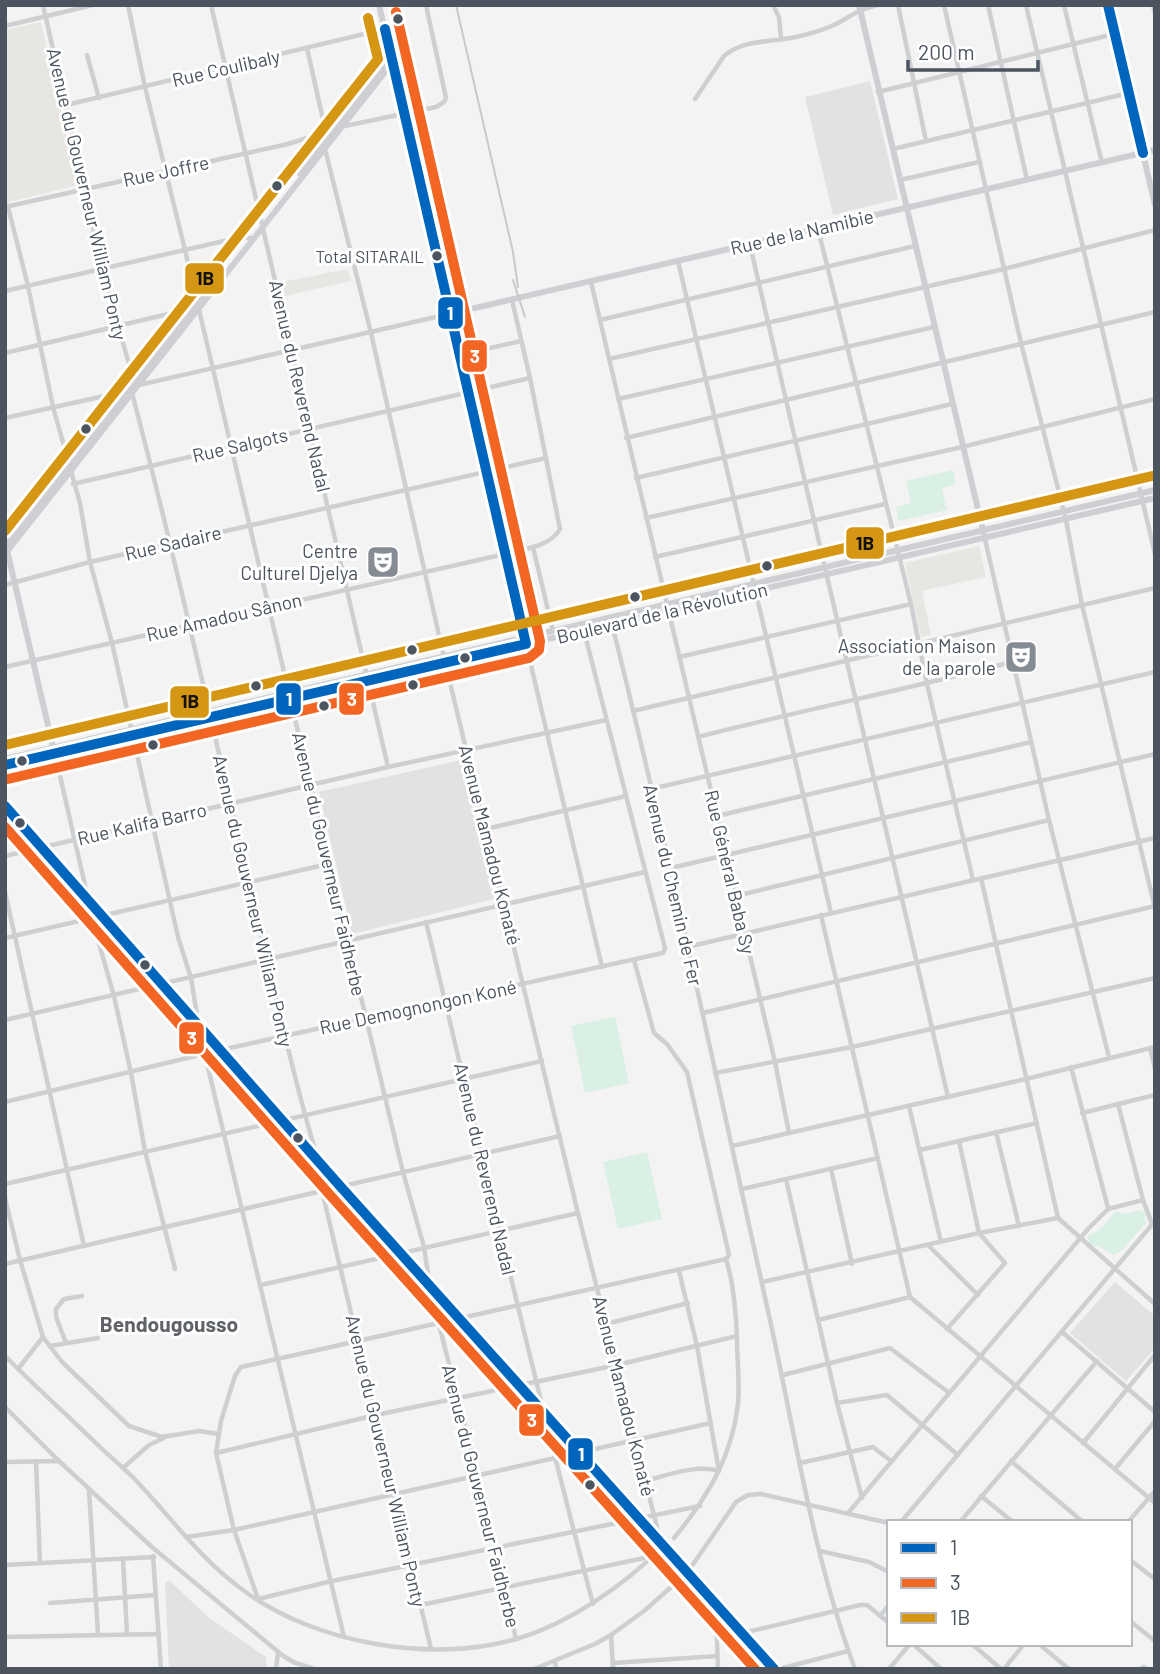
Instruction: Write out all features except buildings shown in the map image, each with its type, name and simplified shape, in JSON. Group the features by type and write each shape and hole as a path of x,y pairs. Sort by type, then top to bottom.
{"main road":[{"path":"379,5 525,641"},
{"path":"1108,5 1155,205"},
{"path":"860,7 985,539"},
{"path":"54,751 6,547 392,60"},
{"name":"Rue de la Namibie","path":"449,314 1155,150"},
{"name":"Boulevard de la Révolution","path":"5,765 132,732 444,659 584,631 753,583 1155,490"},
{"name":"Boulevard de la Révolution","path":"525,641 553,631 755,592 1155,498"},
{"name":"Boulevard de la Révolution","path":"5,759 54,751"},
{"path":"5,806 89,904 97,918 159,984 716,1609 766,1669"},
{"path":"5,813 39,847"},
{"path":"280,1121 319,1162 338,1187"},
{"path":"716,1609 776,1669"}],"street":[{"name":"Avenue du Gouverneur William Ponty","path":"43,5 102,268 137,383"},
{"path":"5,26 93,5"},
{"name":"Avenue du Gouverneur Faidherbe","path":"128,5 164,171 516,1639"},
{"name":"Avenue du Reverend Nadal","path":"211,5 388,767"},
{"path":"339,127 403,115 436,107 444,102 446,98 426,5"},
{"path":"773,5 779,17 781,39"},
{"path":"695,99 730,51 764,41 796,37 837,23 860,7 878,5"},
{"path":"898,5 926,141"},
{"path":"703,1013 1155,907 1137,842 1082,606 1064,511 1021,344 944,5"},
{"path":"988,5 1027,180"},
{"path":"1026,5 1155,554"},
{"path":"1064,5 1102,163"},
{"path":"1153,5 1155,14"},
{"name":"Rue Coulibaly","path":"66,105 385,29"},
{"path":"878,92 1114,34"},
{"name":"Avenue Mamadou Konaté","path":"307,48 423,571 661,1548"},
{"path":"87,55 99,98"},
{"path":"893,149 1129,93"},
{"name":"Rue Joffre","path":"7,207 246,153 327,140"},
{"path":"900,180 979,162"},
{"path":"7,207 28,286 52,407 80,503 90,562 112,643 183,956 191,978 199,1029"},
{"path":"818,229 911,604 944,761 973,880"},
{"path":"609,359 1004,269 1155,230"},
{"path":"5,292 102,268 252,237"},
{"path":"750,245 948,1097"},
{"path":"600,320 915,246"},
{"path":"678,261 831,913"},
{"name":"Rue Général Baba Sy","path":"591,282 745,933 789,1133"},
{"path":"512,300 547,458"},
{"path":"5,353 197,307"},
{"path":"626,438 1155,312"},
{"path":"137,383 213,369 449,314"},
{"path":"617,399 934,327"},
{"path":"459,355 521,341"},
{"name":"Rue Salgots","path":"73,484 530,378"},
{"name":"Avenue du Gouverneur William Ponty","path":"130,392 170,544 304,1115 319,1162"},
{"path":"5,418 130,392"},
{"path":"646,518 962,447 1155,399"},
{"path":"636,478 952,404"},
{"name":"Rue Sadaire","path":"5,585 90,562 547,458"},
{"name":"Rue Amadou Sânon","path":"5,667 533,547 552,539 560,529 547,458"},
{"path":"655,557 885,504"},
{"path":"985,539 1049,820 1109,1057"},
{"path":"533,547 553,631"},
{"path":"633,711 1155,588"},
{"path":"679,657 911,604"},
{"name":"Avenue du Chemin de Fer","path":"612,624 671,868 783,1375 808,1504"},
{"name":"Avenue du Chemin de Fer","path":"584,631 665,948"},
{"path":"525,641 602,967"},
{"path":"698,737 1012,662"},
{"path":"651,789 1155,672"},
{"name":"Rue Kalifa Barro","path":"5,856 388,767 606,720"},
{"path":"717,816 1031,742"},
{"path":"54,751 89,904"},
{"path":"671,868 1155,754"},
{"path":"486,829 626,796"},
{"path":"736,896 1049,820"},
{"path":"687,947 1155,838"},
{"path":"5,938 329,864"},
{"path":"5,1020 646,872"},
{"path":"981,878 1058,1219 1155,1304"},
{"path":"5,892 83,1246"},
{"path":"821,915 910,1297 1155,1503"},
{"path":"97,918 145,1151 175,1269"},
{"name":"Avenue du Reverend Nadal","path":"426,922 501,1230 517,1307 593,1604"},
{"name":"Rue Demognongon Koné","path":"5,1102 218,1051 662,954 665,948"},
{"path":"634,960 654,1033 667,1044 688,1072 729,1255 726,1259 737,1318 738,1403 733,1438 700,1506 674,1538"},
{"path":"715,1073 852,1047 1155,978"},
{"path":"732,1146 1026,1079 1152,1047 1155,1069"},
{"path":"205,1055 344,1637"},
{"path":"5,1184 542,1061"},
{"path":"1071,1067 1108,1209"},
{"path":"1082,1112 1155,1095"},
{"path":"903,1520 1153,1223 1143,1200 1118,1104"},
{"path":"909,1106 941,1242"},
{"path":"920,1150 1037,1123"},
{"path":"996,1132 1019,1226"},
{"path":"5,1264 560,1136"},
{"path":"947,1329 1005,1263 979,1233 959,1140"},
{"path":"742,1189 878,1158"},
{"path":"831,1168 852,1264"},
{"path":"786,1179 837,1403 862,1498"},
{"name":"Avenue du Gouverneur William Ponty","path":"322,1191 431,1649"},
{"path":"5,1198 20,1261 43,1337 62,1362 120,1420 141,1432 168,1437"},
{"path":"848,1513 1080,1238 1108,1209 1143,1200"},
{"path":"261,1285 396,1252 578,1213"},
{"path":"762,1282 852,1264 979,1233 1058,1219"},
{"path":"928,1245 978,1295"},
{"path":"258,1599 234,1530 216,1453 219,1434 241,1367 726,1259"},
{"path":"679,1271 697,1346 719,1471"},
{"path":"1149,1300 1155,1293"},
{"path":"66,1343 56,1317 56,1309 64,1299 82,1296"},
{"path":"818,1320 910,1297"},
{"path":"606,1324 688,1303"},
{"path":"1062,1332 1155,1412"},
{"path":"216,1453 737,1336"},
{"path":"18,1369 43,1337"},
{"path":"50,1346 98,1338"},
{"path":"783,1375 893,1348 949,1392"},
{"path":"5,1356 144,1488 172,1523 220,1572 276,1611 344,1637 431,1649 487,1645 516,1639 593,1604 661,1548"},
{"path":"1083,1443 1154,1358"},
{"path":"962,1520 1097,1361"},
{"path":"837,1403 887,1395 958,1455"},
{"path":"5,1407 153,1548 278,1652 293,1662 314,1669"},
{"path":"1115,1469 1155,1421"},
{"path":"186,1537 234,1530 711,1423"},
{"path":"122,1468 149,1445 168,1437 199,1431 219,1434"},
{"path":"800,1463 873,1447 891,1461"},
{"path":"36,1461 40,1563"},
{"path":"5,1462 59,1461"},
{"path":"1011,1461 1081,1520"},
{"path":"645,1480 696,1469 719,1471"},
{"path":"89,1489 98,1634"},
{"path":"1130,1520 1155,1491"},
{"path":"534,1669 611,1636 685,1575 736,1502 744,1496 761,1494 887,1523"},
{"path":"981,1496 1011,1520"},
{"path":"808,1504 835,1610 855,1669"},
{"path":"258,1599 332,1581 700,1506"},
{"path":"1071,1520 1075,1515"},
{"path":"153,1548 161,1669"},
{"path":"820,1551 869,1562 887,1571"},
{"path":"421,1605 651,1556"},
{"path":"5,1565 153,1557"},
{"path":"123,1559 127,1634"},
{"path":"1132,1562 1155,1579"},
{"path":"50,1602 156,1595"},
{"path":"742,1633 864,1604 887,1621"},
{"path":"880,1616 887,1607"},
{"path":"716,1609 718,1669"},
{"path":"1132,1623 1155,1641"},
{"path":"5,1637 159,1634"},
{"path":"611,1636 613,1666 717,1656"},
{"path":"889,1669 910,1646"},
{"path":"914,1646 941,1669"},
{"path":"974,1646 1002,1669 1022,1646"},
{"path":"1041,1646 1069,1669"},
{"path":"776,1669 848,1651"},
{"path":"276,1669 278,1652"},
{"path":"555,1662 556,1669"},
{"path":"1140,1669 1147,1669"}],"shaded area":[{"path":"41,22 78,185 5,203 5,30"},
{"path":"870,81 898,199 833,215 805,97"},
{"path":"348,269 351,281 285,296 282,282"},
{"path":"979,546 986,577 922,591 931,635 921,637 905,563"},
{"path":"461,760 494,899 352,934 319,792"},
{"path":"1115,1282 1155,1316 1155,1348 1126,1381 1070,1333"},
{"path":"169,1580 208,1617 266,1657 267,1669 169,1669 165,1583"}],"green space":[{"path":"953,470 956,484 942,488 947,510 899,521 896,507 911,503 906,481"},
{"path":"615,1017 629,1083 585,1093 571,1026"},
{"path":"647,1152 662,1219 618,1229 603,1162"},
{"path":"1140,1210 1146,1214 1144,1218 1147,1222 1120,1252 1113,1255 1089,1244 1088,1236 1102,1228 1116,1211 1124,1214"}],"railway":[{"path":"456,5 513,252 518,287"},
{"path":"513,280 525,317"}],"transit line":[{"name":"1","path":"1108,5 1143,153"},
{"name":"3","path":"8,779 529,658 539,650 540,641 396,12"},
{"name":"1B","path":"5,531 378,59 368,18"},
{"name":"1","path":"5,765 526,644 385,29"},
{"name":"1B","path":"5,745 1152,476"},
{"name":"1","path":"5,806 340,1186 774,1669"},
{"name":"3","path":"5,827 755,1669"}],"place":[{"name":"Total SITARAIL","path":"437,256"},
{"name":"Centre Culturel Djelya","path":"383,562"},
{"name":"Association Maison de la parole","path":"1021,657"}],"district":[{"name":"Bendougousso","path":"169,1325"}]}
